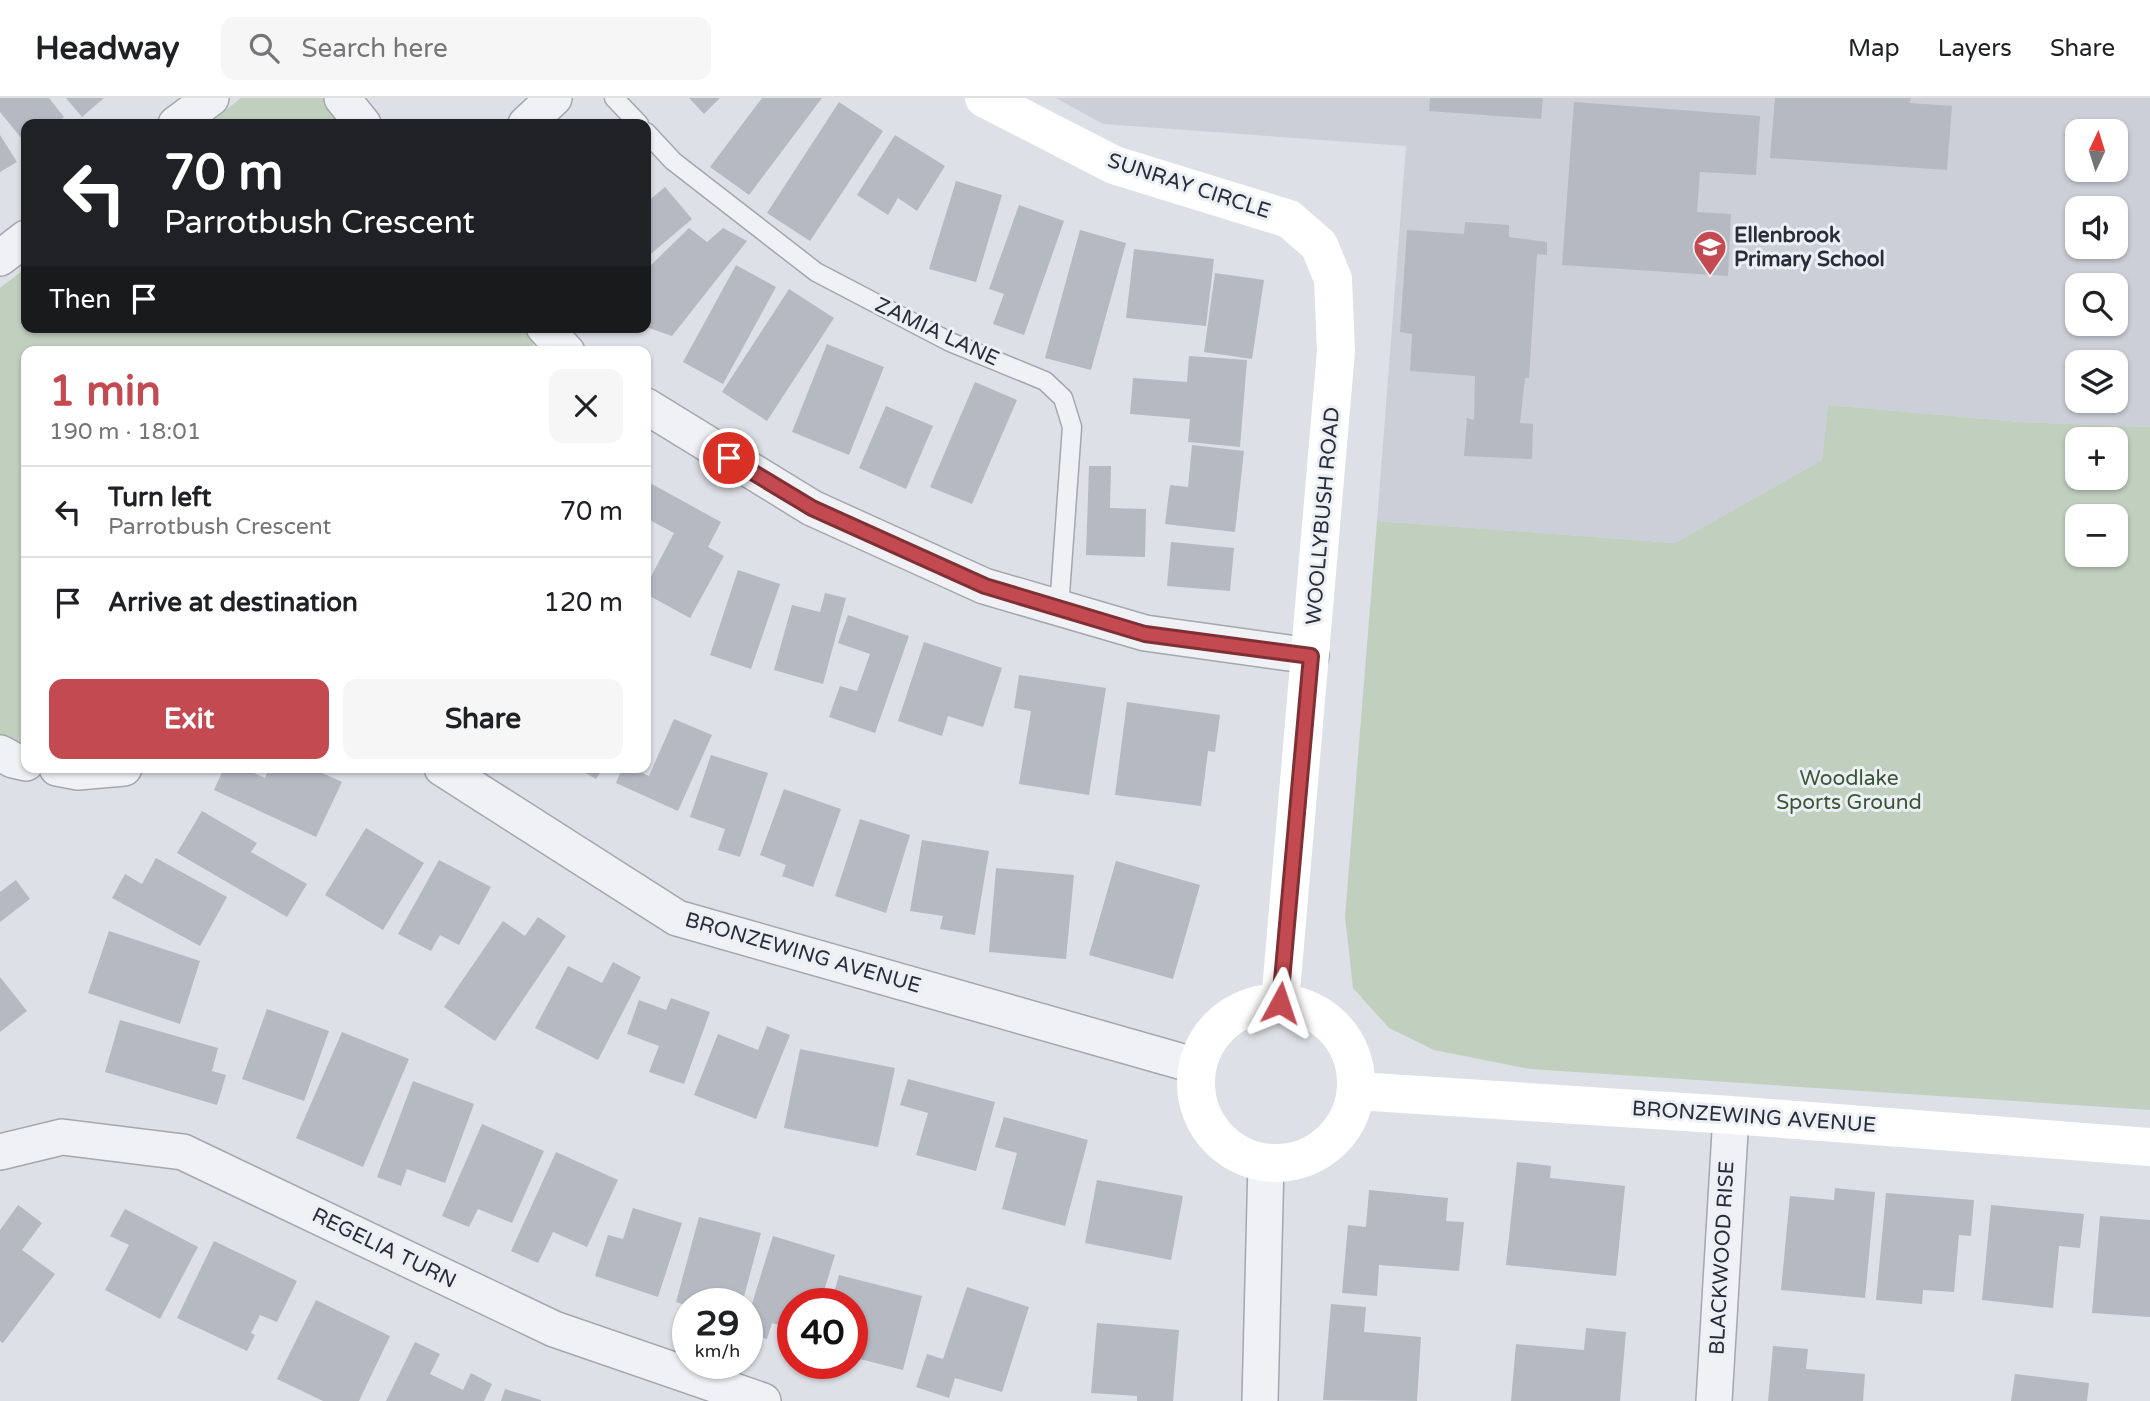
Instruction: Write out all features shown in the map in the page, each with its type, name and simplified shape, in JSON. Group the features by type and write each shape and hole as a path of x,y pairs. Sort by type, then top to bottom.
{"street":[{"path":"183,119 211,98"},
{"path":"342,98 359,119"},
{"path":"531,119 554,98"},
{"name":"SUNRAY CIRCLE","path":"984,98 1114,165 1289,219 1319,245 1333,279"},
{"path":"0,258 21,242"},
{"name":"WOOLLYBUSH ROAD","path":"1280,1003 1336,351 1333,279"},
{"path":"651,409 812,508 985,586 1145,634 1311,656"},
{"path":"0,753 21,761"},
{"name":"BRONZEWING AVENUE","path":"450,773 677,918 1197,1066"},
{"path":"1280,1003 1305,1008 1328,1021 1345,1041 1355,1065 1357,1091 1350,1116 1336,1138 1316,1153 1292,1163 1266,1163 1241,1156 1219,1141 1203,1118 1195,1093 1197,1066 1204,1045 1218,1027 1236,1013 1257,1004 1280,1003"},
{"name":"BRONZEWING AVENUE","path":"1357,1091 1731,1115 2150,1147"},
{"name":"BLACKWOOD RISE","path":"1714,1401 1731,1115"},
{"name":"REGELIA TURN","path":"0,1152 62,1137 183,1152 554,1329 763,1401"},
{"path":"1260,1401 1266,1163"}],"lane":[{"path":"614,98 634,119"},
{"name":"ZAMIA LANE","path":"651,137 673,161 816,272 950,342 1045,381 1063,398 1072,427 1059,608"}],"shaded area":[{"name":"Ellenbrook Primary School","path":"1056,98 2150,98 2150,427 2020,422 1828,405 1822,460 1675,543 1377,521 1406,146 1103,124"}],"green space":[{"path":"241,98 335,98 353,119 214,119"},
{"path":"21,272 21,333 534,333 533,346 21,346 21,743 0,734 0,288"},
{"name":"Woodlake Sports Ground","path":"1828,405 2020,422 2150,427 2150,1110 1530,1069 1434,1050 1389,1028 1353,988 1345,917 1377,521 1675,543 1822,460"}],"building":[{"path":"0,98 49,98 64,117 21,119 21,138 0,112"},
{"path":"66,98 104,98 82,117"},
{"path":"689,98 720,98 704,114"},
{"path":"762,98 822,98 749,195 710,167"},
{"path":"1430,98 1543,98 1541,119 1429,111"},
{"path":"1775,98 1911,98 1910,103 1952,106 1947,170 1770,158"},
{"path":"839,102 883,131 810,241 767,213"},
{"path":"1574,102 1760,116 1756,175 1700,172 1697,212 1731,214 1728,276 1562,265"},
{"path":"0,135 17,162 0,172"},
{"path":"895,135 945,166 917,211 898,198 888,215 857,195"},
{"path":"956,181 1002,195 976,282 929,269"},
{"path":"665,187 692,219 651,254 651,199"},
{"path":"1019,205 1064,221 1024,335 993,324 1004,294 989,289"},
{"path":"1465,222 1509,225 1509,237 1547,242 1547,255 1537,254 1529,378 1525,378 1520,423 1533,424 1532,459 1464,456 1467,418 1474,420 1475,376 1410,371 1412,334 1400,332 1407,230 1464,234"},
{"path":"689,228 707,242 723,228 747,241 672,336 651,329 651,265"},
{"path":"1080,230 1126,243 1091,370 1045,358"},
{"path":"1134,249 1214,259 1206,326 1126,318"},
{"path":"736,265 776,287 723,384 683,362"},
{"path":"1215,273 1264,280 1252,359 1204,352"},
{"path":"789,289 834,318 767,421 722,392"},
{"path":"827,344 884,367 849,455 792,432"},
{"path":"1189,356 1247,360 1240,447 1188,442 1190,419 1130,414 1133,378 1187,382"},
{"path":"975,382 1017,400 972,504 930,487"},
{"path":"886,406 933,426 906,489 859,468"},
{"path":"1192,445 1244,451 1235,532 1165,524 1170,485 1188,487"},
{"path":"1089,466 1111,466 1110,508 1146,509 1145,557 1086,555"},
{"path":"651,484 721,522 708,547 724,556 690,618 651,597 651,577 674,533 651,521"},
{"path":"1171,542 1234,548 1230,591 1167,586"},
{"path":"738,570 780,584 751,669 710,655"},
{"path":"825,593 846,598 823,684 774,670 792,605 820,612"},
{"path":"848,615 909,636 875,733 829,717 840,686 857,691 870,654 838,643"},
{"path":"924,642 1002,668 983,727 948,716 942,736 898,721"},
{"path":"1019,675 1106,688 1089,795 1019,784 1031,711 1014,708"},
{"path":"1127,702 1220,715 1215,752 1208,751 1201,806 1115,795"},
{"path":"674,719 712,735 678,811 616,783 620,773 642,773 649,776"},
{"path":"711,755 768,773 740,857 718,850 725,829 690,817"},
{"path":"222,773 254,773 265,778 267,773 322,773 342,782 316,837 214,790"},
{"path":"586,773 600,773 596,779"},
{"path":"784,789 841,809 813,887 782,876 786,865 760,855"},
{"path":"202,811 257,843 251,852 307,884 287,917 177,853"},
{"path":"860,819 910,835 886,913 835,896"},
{"path":"366,828 424,863 383,930 325,895"},
{"path":"922,840 989,851 975,935 940,929 943,916 910,911"},
{"path":"156,858 227,897 200,946 112,898 125,874 142,884"},
{"path":"439,860 491,887 459,945 440,935 431,951 398,934"},
{"path":"1116,861 1200,885 1173,979 1089,955"},
{"path":"996,868 1074,875 1066,959 989,952"},
{"path":"16,880 30,899 0,922 0,892"},
{"path":"538,917 566,936 495,1041 444,1007 503,921 525,936"},
{"path":"109,931 200,961 180,1024 88,993"},
{"path":"613,962 641,977 598,1060 535,1028 568,966 602,983"},
{"path":"0,977 27,1011 0,1032"},
{"path":"671,998 710,1012 684,1084 649,1072 659,1046 627,1034 639,1000 666,1010"},
{"path":"267,1009 329,1031 304,1101 242,1079"},
{"path":"120,1020 218,1048 212,1071 226,1075 217,1105 105,1072"},
{"path":"767,1026 790,1035 756,1119 694,1095 718,1034 758,1050"},
{"path":"342,1032 409,1059 363,1167 296,1138"},
{"path":"800,1049 895,1068 878,1147 784,1128"},
{"path":"908,1079 995,1102 976,1171 916,1155 928,1113 900,1105"},
{"path":"413,1081 474,1104 445,1183 407,1169 401,1186 377,1177"},
{"path":"1004,1117 1088,1140 1065,1226 1002,1209 1017,1153 995,1147"},
{"path":"482,1124 544,1151 512,1223 478,1209 469,1227 442,1216"},
{"path":"556,1152 618,1180 587,1247 553,1232 538,1263 511,1251"},
{"path":"1517,1162 1551,1166 1550,1178 1625,1186 1616,1276 1506,1265"},
{"path":"1097,1180 1183,1196 1171,1260 1085,1243"},
{"path":"1835,1188 1875,1192 1865,1298 1781,1290 1790,1196 1834,1200"},
{"path":"1369,1190 1448,1198 1446,1221 1464,1222 1459,1271 1379,1265 1377,1296 1342,1293 1348,1225 1366,1227"},
{"path":"1886,1193 1974,1200 1971,1236 1959,1235 1954,1292 1923,1290 1922,1304 1876,1300"},
{"path":"18,1205 42,1223 22,1250 55,1274 3,1343 0,1341 0,1230"},
{"path":"1991,1205 2084,1214 2080,1248 2059,1246 2053,1308 1982,1300"},
{"path":"633,1208 682,1223 658,1297 595,1276 608,1235 623,1239"},
{"path":"125,1209 198,1247 160,1319 105,1290 129,1245 110,1236"},
{"path":"2100,1216 2150,1220 2150,1317 2092,1313"},
{"path":"699,1217 761,1233 746,1288 680,1288"},
{"path":"773,1236 835,1255 825,1288 777,1288 777,1324 772,1323 767,1339 763,1338 763,1288 757,1288"},
{"path":"214,1241 297,1281 277,1322 260,1315 251,1333 255,1335 247,1351 177,1318"},
{"path":"839,1275 922,1296 903,1370 868,1361 868,1288 835,1288"},
{"path":"967,1287 1029,1307 1002,1392 955,1378 949,1398 916,1387 927,1354 943,1359"},
{"path":"316,1300 390,1336 359,1401 323,1401 277,1379"},
{"path":"1331,1304 1366,1307 1364,1332 1421,1337 1417,1401 1323,1400"},
{"path":"1097,1323 1179,1330 1173,1401 1137,1401 1137,1396 1091,1393"},
{"path":"1586,1328 1626,1332 1620,1401 1511,1401 1516,1344 1584,1350"},
{"path":"415,1342 440,1354 430,1374 463,1390 471,1373 492,1384 484,1401 386,1401"},
{"path":"1773,1346 1808,1349 1806,1369 1865,1374 1863,1401 1768,1401"},
{"path":"2015,1374 2089,1383 2087,1401 2011,1401"},
{"path":"505,1389 541,1400 541,1401 501,1401"}],"place":[{"name":"Ellenbrook Primary School","path":"1710,277"}],"route":[{"path":"729,458 812,508 985,586 1145,634 1311,656 1280,1003"}]}
